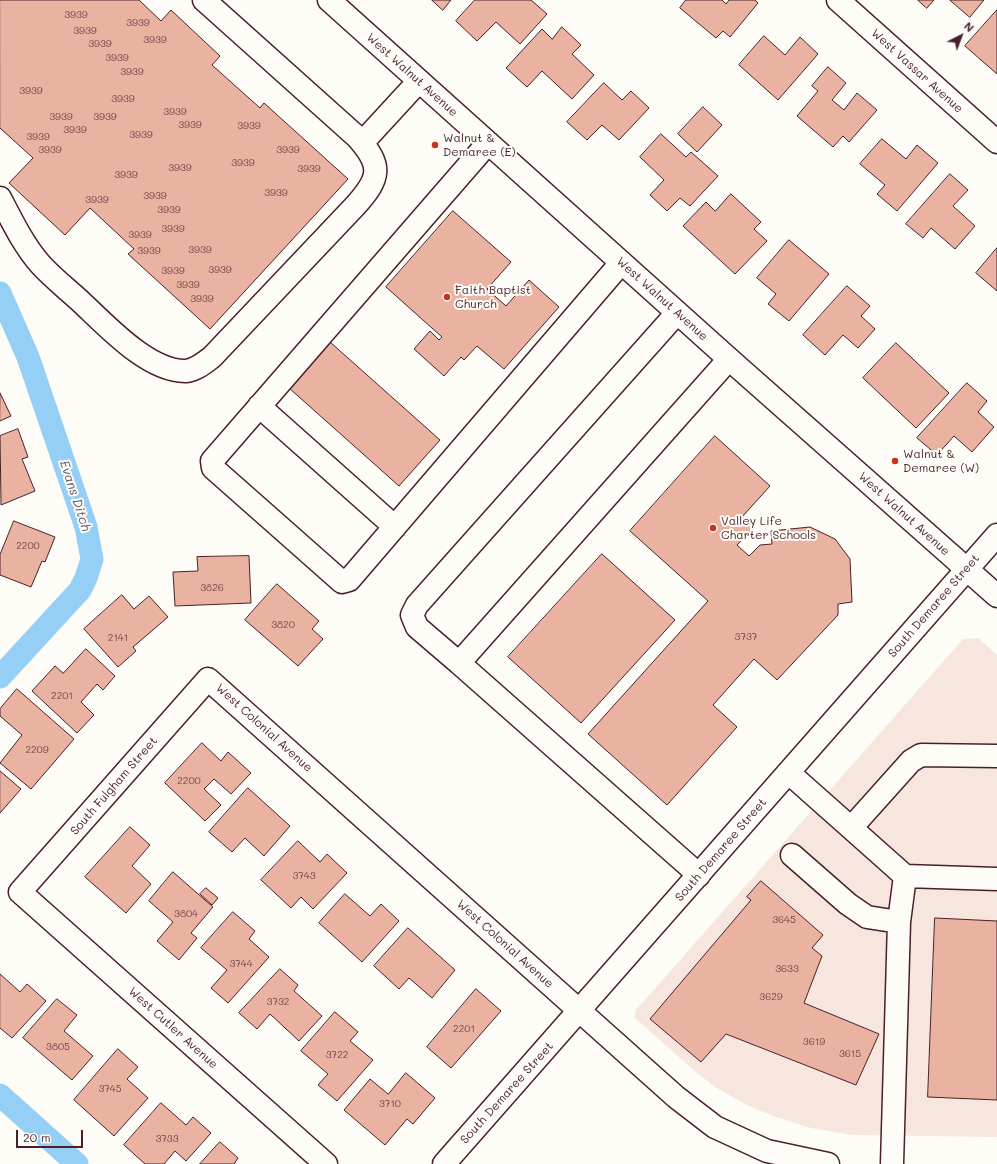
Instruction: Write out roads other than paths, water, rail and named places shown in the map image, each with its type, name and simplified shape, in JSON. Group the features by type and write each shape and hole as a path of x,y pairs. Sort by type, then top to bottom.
{"main road":[{"path":"0,198 17,230 41,265 123,341 155,362 171,369 186,371 196,368 212,357 371,188 376,174 374,160 362,143 204,0"},
{"name":"West Walnut Avenue","path":"328,0 677,313 997,596"},
{"name":"West Vassar Avenue","path":"838,0 997,142"},
{"path":"362,143 419,81"},
{"path":"488,143 212,461 213,468 342,582 349,580 621,263"},
{"path":"677,313 417,605 412,615 417,627 699,875"},
{"path":"458,664 729,359"},
{"path":"259,406 395,527"},
{"name":"South Demaree Street","path":"444,1164 997,535"},
{"name":"South Fulgham Street","path":"20,892 208,679"},
{"name":"West Colonial Avenue","path":"208,679 676,1097 715,1127 767,1151 828,1164"},
{"path":"851,828 911,761 921,755 997,756"},
{"path":"789,773 905,876 997,880"},
{"path":"792,855 848,904 868,917 899,922"},
{"path":"892,1164 899,922 905,876"},
{"name":"West Cutler Avenue","path":"20,892 326,1164"}],"waterway":[{"name":"Evans Ditch","path":"0,293 28,357 86,527 92,559 86,578 80,590 0,677"},
{"name":"Evans Ditch","path":"0,1095 77,1164"}],"place":[{"name":"Walnut & Demaree (E)","path":"435,145"},
{"name":"Faith Baptist Church","path":"447,297"},
{"name":"Walnut & Demaree (W)","path":"895,461"},
{"name":"Valley Life Charter Schools","path":"713,528"}]}
